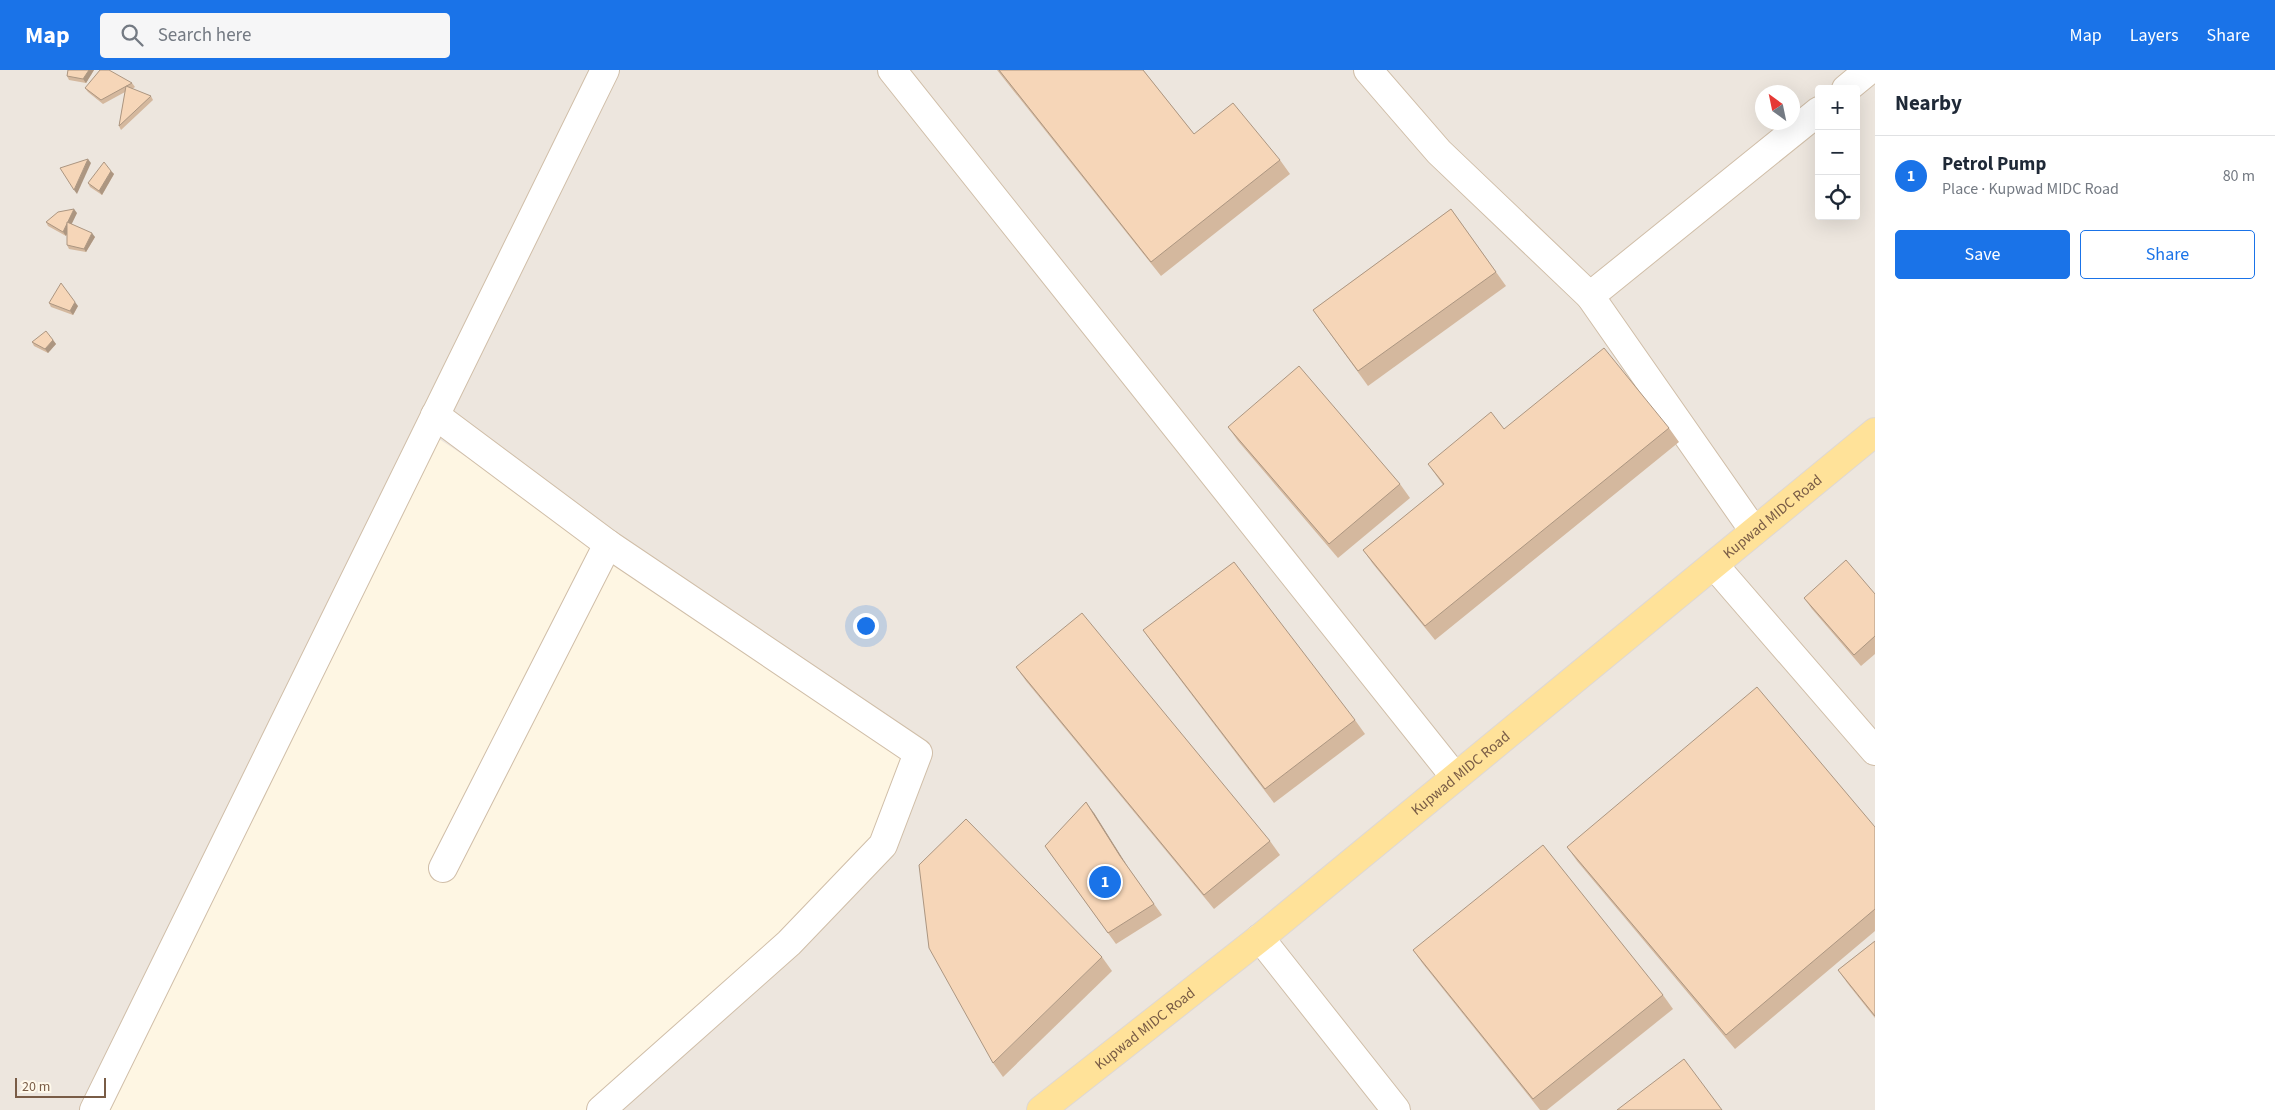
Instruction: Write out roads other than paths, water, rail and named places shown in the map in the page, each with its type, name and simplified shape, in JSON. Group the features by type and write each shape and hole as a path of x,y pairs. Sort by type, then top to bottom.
{"main road":[{"name":"Kupwad MIDC Road","path":"1041,1110 1260,938 1875,432"}],"street":[{"path":"94,1110 604,70"},
{"path":"892,70 1455,777"},
{"path":"1368,70 1439,152 1590,296 1754,531"},
{"path":"1851,85 1869,70"},
{"path":"1590,296 1815,114"},
{"path":"435,415 608,544 918,753 883,845 789,943 600,1110"},
{"path":"443,868 608,544"},
{"path":"1714,565 1875,751"},
{"path":"1260,938 1396,1110"}],"place":[{"name":"Petrol Pump","path":"1105,882"}]}
